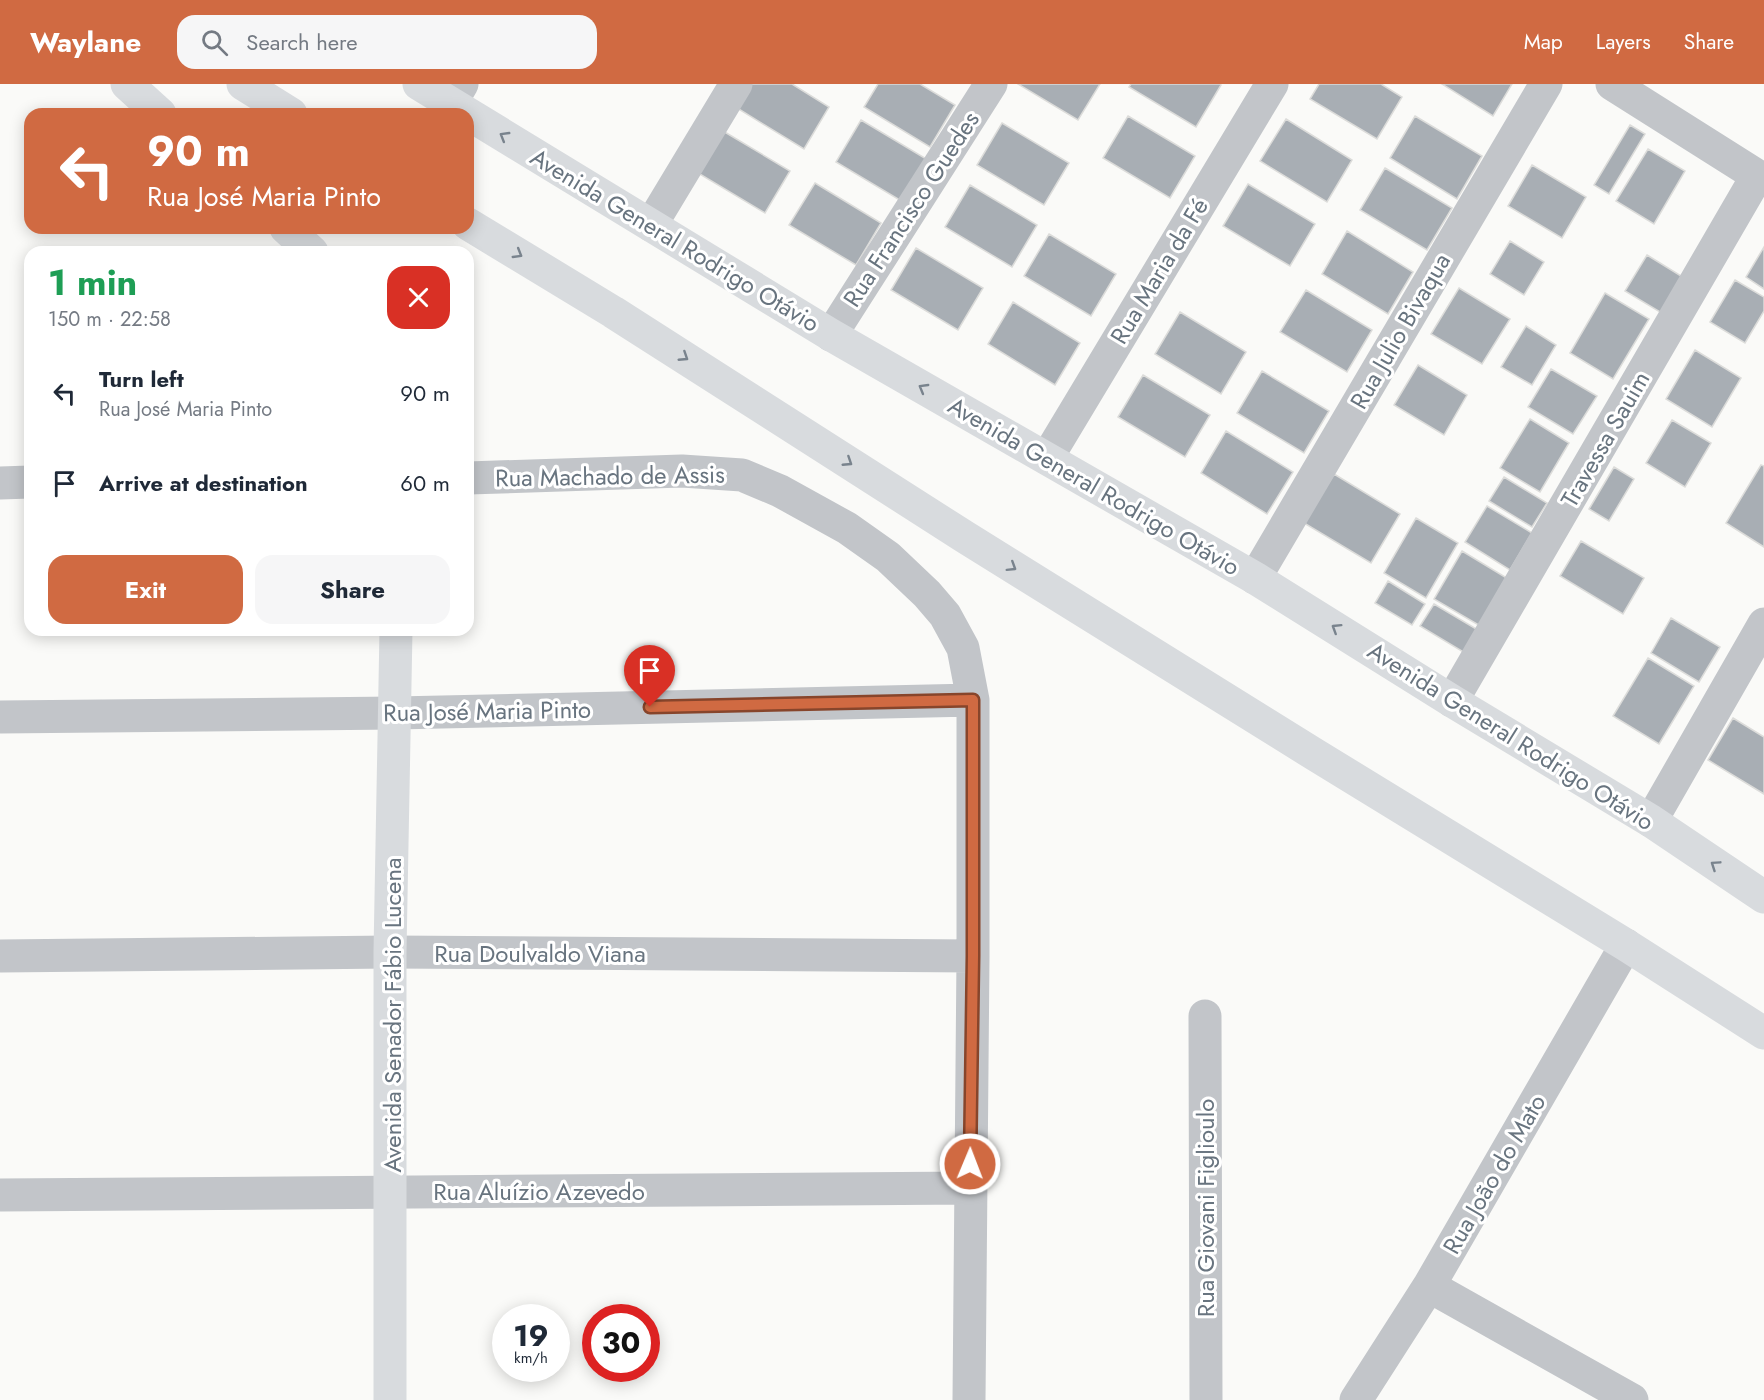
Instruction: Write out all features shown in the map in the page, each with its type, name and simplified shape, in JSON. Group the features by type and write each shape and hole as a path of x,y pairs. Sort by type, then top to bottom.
{"main road":[{"path":"127,84 153,108"},
{"path":"243,84 281,108"},
{"name":"Avenida General Rodrigo Otávio","path":"419,84 457,94 651,225 831,335 1255,578 1452,701 1651,821 1764,897"},
{"path":"474,228 613,312 1025,575 1626,945 1764,1033"},
{"path":"292,234 306,246"},
{"name":"Avenida Senador Fábio Lucena","path":"390,1400 392,1192 390,952 396,636"}],"street":[{"path":"651,225 736,84"},
{"name":"Rua Francisco Guedes","path":"831,335 991,84"},
{"name":"Rua Maria da Fé","path":"1047,458 1272,84"},
{"name":"Rua Julio Bivaqua","path":"1255,578 1546,84"},
{"path":"1612,84 1761,178"},
{"name":"Travessa Sauim","path":"1452,701 1761,178"},
{"name":"Rua Machado de Assis","path":"474,478 682,471 742,475 780,491 847,528 888,557 927,594 945,615 963,648 973,700 969,1400"},
{"path":"0,483 24,482"},
{"path":"1651,821 1764,624"},
{"name":"Rua José Maria Pinto","path":"0,717 396,713 973,700"},
{"name":"Rua João do Mato","path":"1356,1400 1428,1286 1626,945"},
{"name":"Rua Doulvaldo Viana","path":"0,956 390,952 973,956"},
{"name":"Rua Giovani Figlioulo","path":"1205,1016 1206,1400"},
{"name":"Rua Aluízio Azevedo","path":"0,1195 970,1188"},
{"path":"1428,1286 1632,1400"}],"building":[{"path":"751,84 792,84 829,107 804,149 737,108"},
{"path":"878,84 920,84 955,105 930,147 864,107"},
{"path":"1018,84 1100,84 1078,120"},
{"path":"1131,84 1221,85 1196,127 1129,87"},
{"path":"1319,84 1381,84 1402,97 1377,139 1310,99"},
{"path":"1442,84 1512,84 1493,116"},
{"path":"1128,116 1195,156 1170,198 1103,158"},
{"path":"1415,116 1482,156 1457,199 1390,158"},
{"path":"1286,119 1352,160 1327,202 1260,161"},
{"path":"861,120 928,160 903,202 836,162"},
{"path":"1002,123 1069,163 1044,205 977,165"},
{"path":"1630,125 1645,134 1609,194 1594,185"},
{"path":"723,131 790,171 765,213 698,173"},
{"path":"1648,149 1685,171 1654,224 1616,201"},
{"path":"1532,165 1586,197 1562,238 1508,206"},
{"path":"1385,168 1452,208 1427,250 1360,210"},
{"path":"815,183 881,223 856,265 789,225"},
{"path":"1248,184 1315,224 1290,266 1223,226"},
{"path":"970,185 1037,225 1012,267 945,227"},
{"path":"1347,231 1413,272 1388,314 1322,274"},
{"path":"1049,234 1116,274 1091,316 1024,276"},
{"path":"1510,241 1544,262 1524,295 1490,274"},
{"path":"1764,247 1764,289 1746,277"},
{"path":"916,248 983,288 958,330 891,290"},
{"path":"1647,255 1686,279 1665,315 1625,291"},
{"path":"1735,280 1764,297 1764,311 1745,343 1710,322"},
{"path":"1459,288 1510,319 1482,364 1431,334"},
{"path":"1306,290 1372,330 1347,372 1280,332"},
{"path":"1605,293 1649,319 1613,379 1570,353"},
{"path":"1013,302 1080,343 1055,385 988,344"},
{"path":"1180,312 1246,352 1221,394 1155,354"},
{"path":"1526,326 1556,345 1532,385 1501,367"},
{"path":"1695,350 1741,378 1712,427 1666,399"},
{"path":"1418,365 1467,395 1444,435 1394,405"},
{"path":"1551,369 1597,396 1573,434 1528,407"},
{"path":"1262,371 1329,411 1304,453 1237,413"},
{"path":"1143,375 1210,415 1185,457 1118,417"},
{"path":"1530,419 1569,443 1540,492 1500,468"},
{"path":"1672,420 1711,443 1685,487 1646,463"},
{"path":"1226,431 1293,472 1267,514 1201,473"},
{"path":"1761,465 1764,466 1764,547 1726,523"},
{"path":"1614,467 1634,479 1609,521 1589,509"},
{"path":"1334,474 1400,514 1371,563 1304,523"},
{"path":"1504,477 1547,503 1532,527 1489,501"},
{"path":"1487,506 1532,533 1510,570 1465,542"},
{"path":"1416,518 1458,543 1426,598 1384,573"},
{"path":"1581,541 1644,578 1623,614 1560,576"},
{"path":"1462,551 1510,580 1482,627 1434,599"},
{"path":"1388,581 1425,604 1412,625 1375,603"},
{"path":"1434,604 1478,630 1465,653 1420,626"},
{"path":"1671,618 1720,647 1699,682 1651,653"},
{"path":"1648,658 1694,686 1659,744 1613,716"},
{"path":"1733,718 1764,737 1764,794 1708,760"}],"route":[{"path":"650,707 973,700 970,1164"}]}
